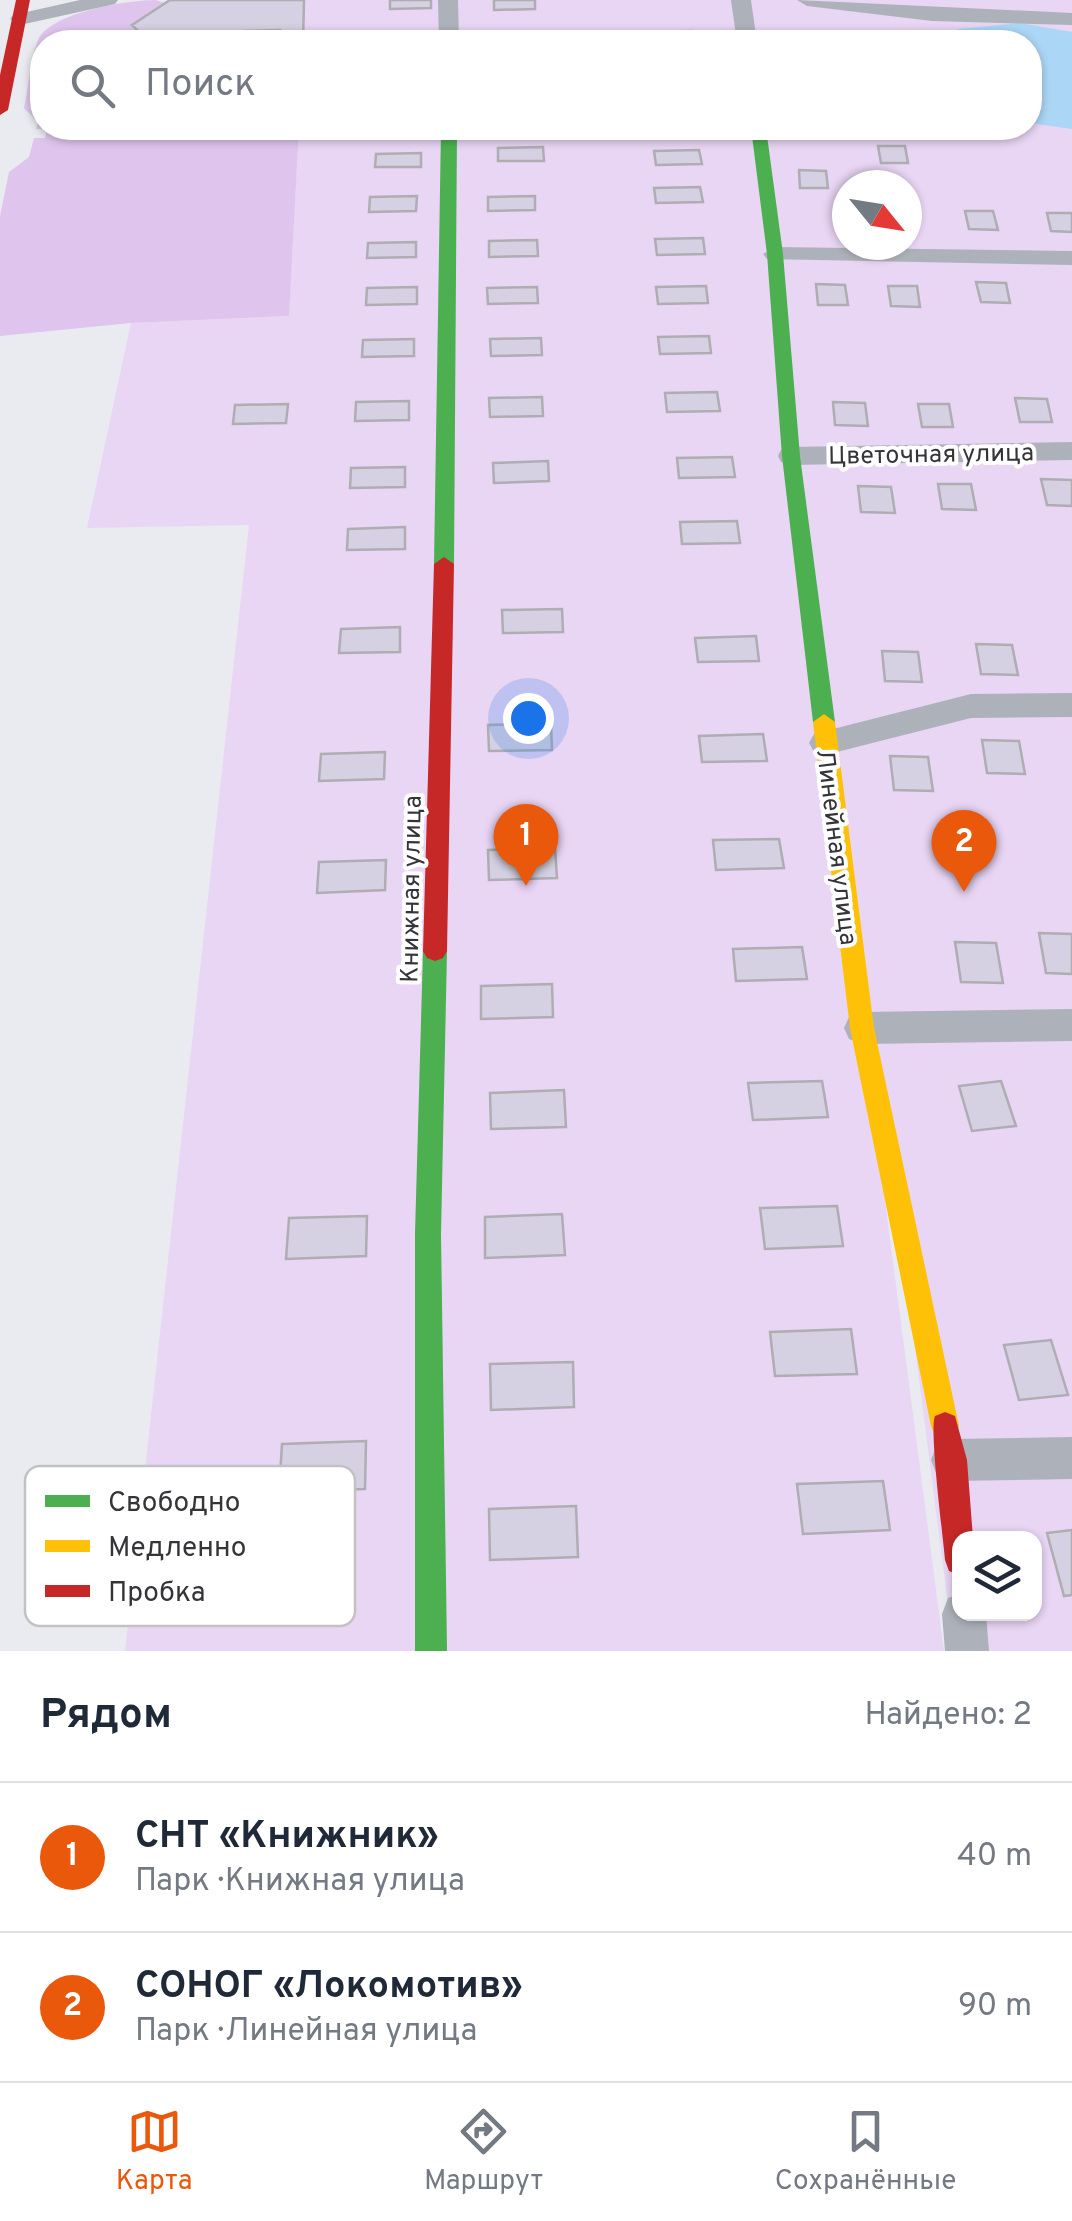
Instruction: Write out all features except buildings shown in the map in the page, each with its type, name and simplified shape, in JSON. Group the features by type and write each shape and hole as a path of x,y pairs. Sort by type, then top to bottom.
{"main road":[{"path":"0,110 21,9"},
{"name":"Книжная улица","path":"431,1651 428,1234 444,639 450,140"},
{"name":"Линейная улица","path":"760,140 775,254 791,456 862,1028 952,1460 958,1531"}],"street":[{"path":"21,9 108,0"},
{"path":"448,0 448,30"},
{"path":"741,0 745,30"},
{"path":"806,0 823,4 900,4 932,15 1072,19"},
{"path":"775,254 1072,258"},
{"name":"Цветочная улица","path":"791,456 1072,451"},
{"path":"825,743 971,706 1072,705"},
{"path":"862,1028 1072,1025"},
{"path":"952,1460 1072,1458"},
{"path":"965,1621 967,1651"}],"shaded area":[{"path":"304,0 1072,0 1072,1651 954,1651 760,140 1042,140 1042,30 303,30"},
{"path":"128,2 165,3 132,24 138,30 46,30 75,15"},
{"path":"30,74 30,114 24,108"},
{"path":"33,140 298,140 289,316 131,323 0,336 0,216 9,172 29,157"},
{"path":"298,140 756,140 825,743 944,1651 125,1651 128,1626 355,1626 355,1466 145,1466 249,525 87,528 131,323 289,316"}],"water":[{"path":"1020,23 1072,32 1072,129 1042,125 1042,30 958,29"}],"traffic: fast":[{"path":"444,564 449,140"},
{"path":"760,140 775,254 791,456 824,722"},
{"path":"431,1651 428,1234 435,951"}],"traffic: slow":[{"path":"824,722 862,1028 945,1426"}],"traffic: jam":[{"path":"0,110 23,0"},
{"path":"435,951 444,564"},
{"path":"945,1426 958,1531"}],"place":[{"name":"СНТ «Книжник»","path":"526,886"},
{"name":"СОНОГ «Локомотив»","path":"964,892"}]}
